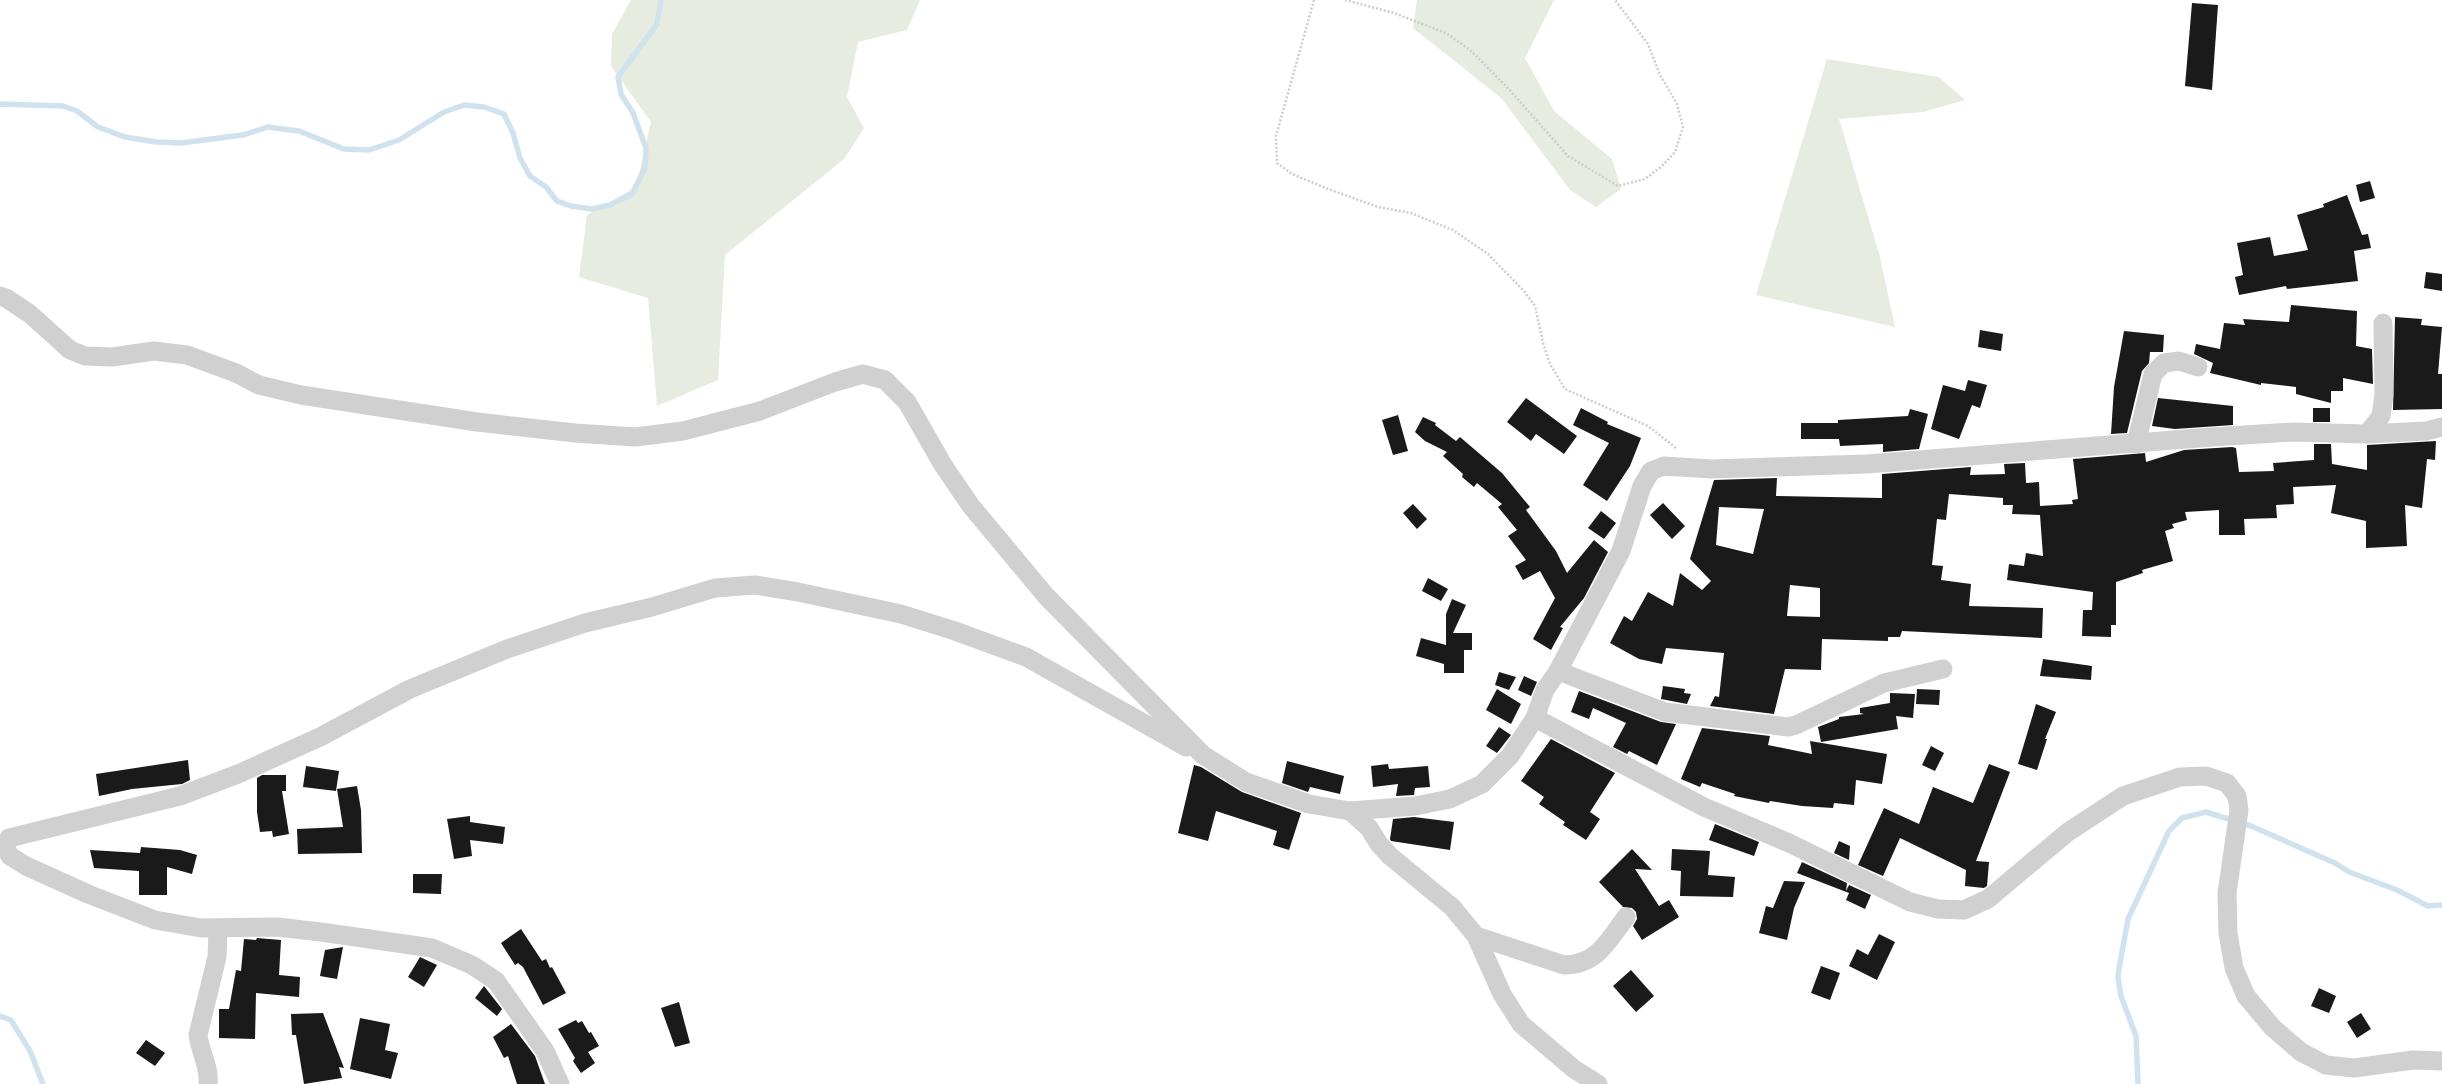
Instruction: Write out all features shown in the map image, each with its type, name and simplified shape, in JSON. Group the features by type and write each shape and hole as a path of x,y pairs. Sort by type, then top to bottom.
{"street":[{"path":"0,296 6,298 30,314 70,350 84,356 112,357 154,351 187,355 236,373 260,385 301,395 469,421 575,433 635,436 683,431 760,411 835,382 863,374 885,380 907,402 971,506 1046,596 1203,755"},
{"path":"2367,434 2381,416 2385,368 2383,323"},
{"path":"2136,444 2153,374 2164,363 2179,361 2198,367"},
{"path":"560,1084 545,1051 496,981 472,965 432,948 321,932 277,927 218,929 155,920 96,897 26,866 10,856 5,846 9,838 180,796 238,774 320,737 410,689 507,649 585,623 652,607 715,588 755,585 798,592 901,614 955,631 1026,657 1193,751 1203,755 1246,782 1276,794 1309,804 1350,811 1415,806 1450,799 1482,784 1510,756 1535,718 1545,690 1558,672 1621,551 1642,486 1651,471 1664,466 1712,469 1867,464 1947,456 2293,432 2367,434 2426,431 2442,427"},
{"path":"1558,672 1665,712 1788,727 1796,726 1884,684 1943,669"},
{"path":"1535,718 1704,807 1789,843 1910,902 1938,909 1964,910 1988,899 2068,832 2123,796 2180,777 2206,776 2228,783 2237,796 2239,810 2227,893 2228,932 2234,968 2246,996 2273,1028 2295,1047 2326,1065 2354,1068 2413,1060 2442,1061"},
{"path":"1350,811 1369,828 1379,844 1390,856 1452,907 1476,936 1502,994 1521,1024 1574,1069 1598,1084"},
{"path":"1476,936 1564,966 1577,965 1595,956 1626,917"},
{"path":"208,1084 209,1076 200,1048 198,1035 217,957 218,929"}],"path":[{"path":"1314,0 1276,136 1277,163 1292,174 1328,189 1378,207 1411,213 1453,230 1488,254 1535,306 1543,343 1550,364 1565,389 1648,426 1669,441 1685,457 1681,467"},
{"path":"1345,0 1394,13 1446,33 1470,50 1506,86 1568,156 1618,186 1645,179 1661,168 1675,152 1683,127 1677,104 1660,75 1648,44 1615,0"}],"shaded area":[{"path":"631,0 920,0 907,30 858,42 847,97 864,128 844,159 725,255 718,380 657,406 648,298 579,277 587,215 636,187 651,122 611,66 612,34"},
{"path":"1417,0 1554,0 1525,58 1554,111 1612,159 1621,189 1596,207 1570,190 1501,98 1413,28"},
{"path":"1827,59 1939,77 1965,100 1923,112 1839,119 1880,257 1895,327 1756,295"}],"building":[{"path":"2192,3 2218,5 2212,90 2185,86"},
{"path":"2370,181 2375,198 2360,202 2356,185"},
{"path":"2347,195 2362,235 2368,234 2371,248 2354,251 2358,281 2287,289 2286,286 2239,295 2235,277 2243,275 2237,243 2270,237 2274,256 2308,250 2297,215 2324,207 2323,204"},
{"path":"2426,272 2442,274 2442,291 2424,288"},
{"path":"2291,305 2357,311 2356,346 2372,349 2373,384 2343,378 2343,391 2331,391 2331,403 2296,394 2296,387 2261,383 2261,385 2210,373 2213,363 2194,354 2196,344 2220,349 2224,323 2245,325 2243,319 2289,322"},
{"path":"2395,317 2422,319 2421,325 2442,327 2438,374 2442,374 2442,409 2393,410"},
{"path":"1980,330 2003,334 2001,351 1978,347"},
{"path":"2124,331 2164,335 2163,352 2150,352 2149,363 2142,371 2127,433 2111,434 2114,387"},
{"path":"1968,380 1987,385 1980,408 1972,405 1959,439 1931,429 1943,385 1965,391"},
{"path":"1526,398 1577,436 1564,454 1536,434 1531,441 1507,422"},
{"path":"2158,398 2233,406 2233,425 2175,429 2152,426"},
{"path":"1581,408 1608,422 1607,424 1641,438 1630,466 1607,501 1583,485 1609,443 1573,425"},
{"path":"2313,408 2330,408 2330,422 2313,422"},
{"path":"1910,409 1928,414 1919,449 1883,452 1883,444 1840,446 1839,439 1801,439 1801,423 1838,423 1838,420 1908,416"},
{"path":"1398,415 1408,451 1393,455 1382,420"},
{"path":"1423,417 1436,423 1435,425 1456,441 1460,437 1502,473 1530,507 1526,510 1556,551 1567,573 1594,540 1608,552 1584,598 1560,627 1563,628 1551,650 1533,639 1555,598 1540,571 1523,580 1515,566 1526,560 1508,536 1517,530 1498,507 1502,504 1477,483 1474,487 1462,477 1463,474 1443,456 1447,452 1425,441 1415,432"},
{"path":"2436,441 2435,460 2427,459 2422,508 2405,505 2407,546 2366,548 2366,521 2331,513 2336,485 2293,487 2294,504 2276,505 2277,518 2244,519 2245,535 2219,535 2219,510 2185,512 2187,520 2172,524 2174,528 2165,531 2173,561 2142,570 2143,573 2116,582 2116,625 2111,625 2111,637 2082,636 2083,610 2092,610 2093,592 2007,580 2009,564 2024,566 2026,553 2043,556 2040,515 2012,514 2013,505 2003,505 2003,498 1949,494 1946,520 1937,519 1932,565 1943,566 1941,580 1971,584 1969,606 2043,608 2042,638 1902,631 1900,637 1888,637 1888,641 1822,639 1821,670 1785,669 1774,714 1710,706 1715,696 1719,697 1724,653 1666,648 1662,664 1639,659 1610,643 1624,616 1632,621 1648,592 1673,606 1680,573 1702,590 1711,581 1690,559 1714,480 1777,478 1776,496 1882,498 1882,474 1971,467 1970,475 2005,474 2004,464 2025,463 2026,483 2039,482 2040,506 2073,504 2072,500 2078,499 2073,459 2145,453 2146,462 2184,450 2232,447 2236,448 2239,472 2274,471 2273,463 2314,460 2314,444 2331,444 2332,464 2367,470 2367,445","holes":["1719,507 1764,509 1753,554 1716,545","1790,585 1820,588 1820,617 1787,616"]},
{"path":"1663,503 1685,526 1672,539 1650,515"},
{"path":"1413,504 1427,519 1417,529 1403,513"},
{"path":"1601,511 1616,523 1604,539 1588,528"},
{"path":"1428,578 1448,589 1441,601 1422,591"},
{"path":"1452,599 1466,605 1453,633 1472,633 1472,650 1464,650 1464,673 1444,673 1444,664 1416,656 1421,638 1446,645 1446,614"},
{"path":"2043,659 2092,666 2091,680 2040,676"},
{"path":"1499,672 1516,677 1509,690 1495,685"},
{"path":"1524,676 1537,682 1531,696 1518,690"},
{"path":"1663,686 1685,689 1684,693 1691,694 1687,704 1661,699"},
{"path":"1497,689 1521,704 1511,724 1486,710"},
{"path":"1917,689 1940,690 1939,705 1916,704"},
{"path":"1579,691 1661,722 1676,724 1657,765 1629,751 1627,754 1613,747 1626,723 1593,708 1589,719 1571,712"},
{"path":"1890,693 1915,694 1913,718 1896,716 1898,729 1821,742 1818,727 1839,719 1839,717 1864,714 1860,713 1860,708 1890,703"},
{"path":"2036,704 2056,712 2045,739 2047,739 2037,770 2018,764"},
{"path":"1499,727 1511,735 1497,753 1486,746"},
{"path":"1702,728 1770,736 1768,745 1812,754 1810,741 1887,754 1882,784 1856,780 1854,805 1834,803 1833,808 1802,806 1770,801 1769,803 1734,796 1735,794 1702,783 1700,787 1681,779"},
{"path":"1551,739 1615,773 1590,812 1600,819 1586,840 1563,825 1565,822 1539,804 1544,797 1521,781"},
{"path":"1931,746 1944,753 1935,771 1922,765"},
{"path":"188,760 190,780 182,784 132,789 99,796 96,774"},
{"path":"1287,761 1344,776 1340,794 1310,787 1308,792 1282,783"},
{"path":"1388,764 1389,769 1428,766 1430,787 1415,788 1414,795 1396,796 1398,784 1373,787 1371,766"},
{"path":"1989,764 2010,772 1976,861 1989,862 1987,886 1984,888 1965,886 1966,870 1900,838 1883,876 1858,865 1884,808 1919,824 1933,787 1973,803"},
{"path":"1194,765 1201,767 1242,792 1301,813 1289,850 1273,845 1277,831 1216,811 1208,841 1178,833"},
{"path":"306,766 339,771 336,791 303,787"},
{"path":"262,775 286,775 286,791 282,791 289,834 273,837 272,831 260,832 257,812 257,778"},
{"path":"357,786 361,810 362,853 298,854 297,829 343,827 337,789"},
{"path":"470,816 470,822 505,827 503,844 470,840 472,856 454,859 447,819"},
{"path":"1414,817 1454,822 1450,850 1391,841 1393,819"},
{"path":"1715,824 1759,842 1754,856 1709,840"},
{"path":"1839,841 1850,846 1849,860 1834,853"},
{"path":"141,847 180,850 197,855 192,874 167,867 167,895 139,895 139,871 94,868 90,850 140,853"},
{"path":"1632,849 1652,870 1635,869 1659,906 1669,900 1679,917 1642,940 1633,926 1637,919 1636,912 1632,908 1623,907 1599,882"},
{"path":"1672,849 1710,851 1708,875 1735,877 1733,897 1680,896 1681,871 1671,870"},
{"path":"1802,862 1847,883 1846,891 1849,885 1871,895 1865,909 1846,900 1849,893 1797,873"},
{"path":"413,874 442,874 441,894 413,893"},
{"path":"1784,881 1805,882 1794,908 1787,940 1759,933 1766,906 1773,908"},
{"path":"521,929 542,961 546,959 550,968 552,967 566,993 543,1005 523,967 518,963 515,965 501,943"},
{"path":"1879,934 1895,942 1877,980 1849,966 1857,949 1868,955"},
{"path":"257,938 281,940 279,975 300,977 299,997 256,993 255,1039 219,1038 219,1009 229,1009 236,970 241,971 244,939 256,940"},
{"path":"343,947 337,979 320,976 325,950"},
{"path":"420,957 437,965 424,987 408,977"},
{"path":"1821,966 1840,973 1830,1000 1811,993"},
{"path":"1631,970 1654,996 1636,1012 1613,986"},
{"path":"484,986 502,1009 497,1016 475,998"},
{"path":"2319,988 2336,996 2329,1013 2311,1006"},
{"path":"679,1002 690,1043 675,1047 661,1008"},
{"path":"323,1013 344,1068 339,1067 342,1078 304,1084 296,1035 292,1035 291,1014"},
{"path":"2361,1013 2371,1029 2357,1038 2347,1022"},
{"path":"360,1018 390,1024 385,1050 398,1053 391,1079 350,1069"},
{"path":"576,1020 578,1023 582,1021 589,1033 591,1032 599,1046 588,1052 595,1063 581,1073 573,1061 575,1058 558,1029"},
{"path":"511,1024 535,1056 545,1084 517,1084 508,1056 504,1058 493,1037"},
{"path":"146,1040 165,1053 155,1066 136,1053"}],"waterway":[{"path":"0,104 63,106 77,111 98,127 125,137 156,142 181,143 243,135 268,127 299,131 344,149 369,150 399,140 444,112 464,105 484,107 504,114 513,133 520,158 530,176 546,187 557,201 571,206 592,209 610,205 632,194 645,168 646,148 633,113 621,94 618,77 657,24 661,0"},
{"path":"2138,1084 2136,1036 2121,996 2118,978 2119,969 2128,919 2169,831 2182,818 2206,812 2251,826 2335,863 2349,872 2397,890 2428,906 2442,905"},
{"path":"0,1016 11,1020 30,1051 43,1084"}]}
